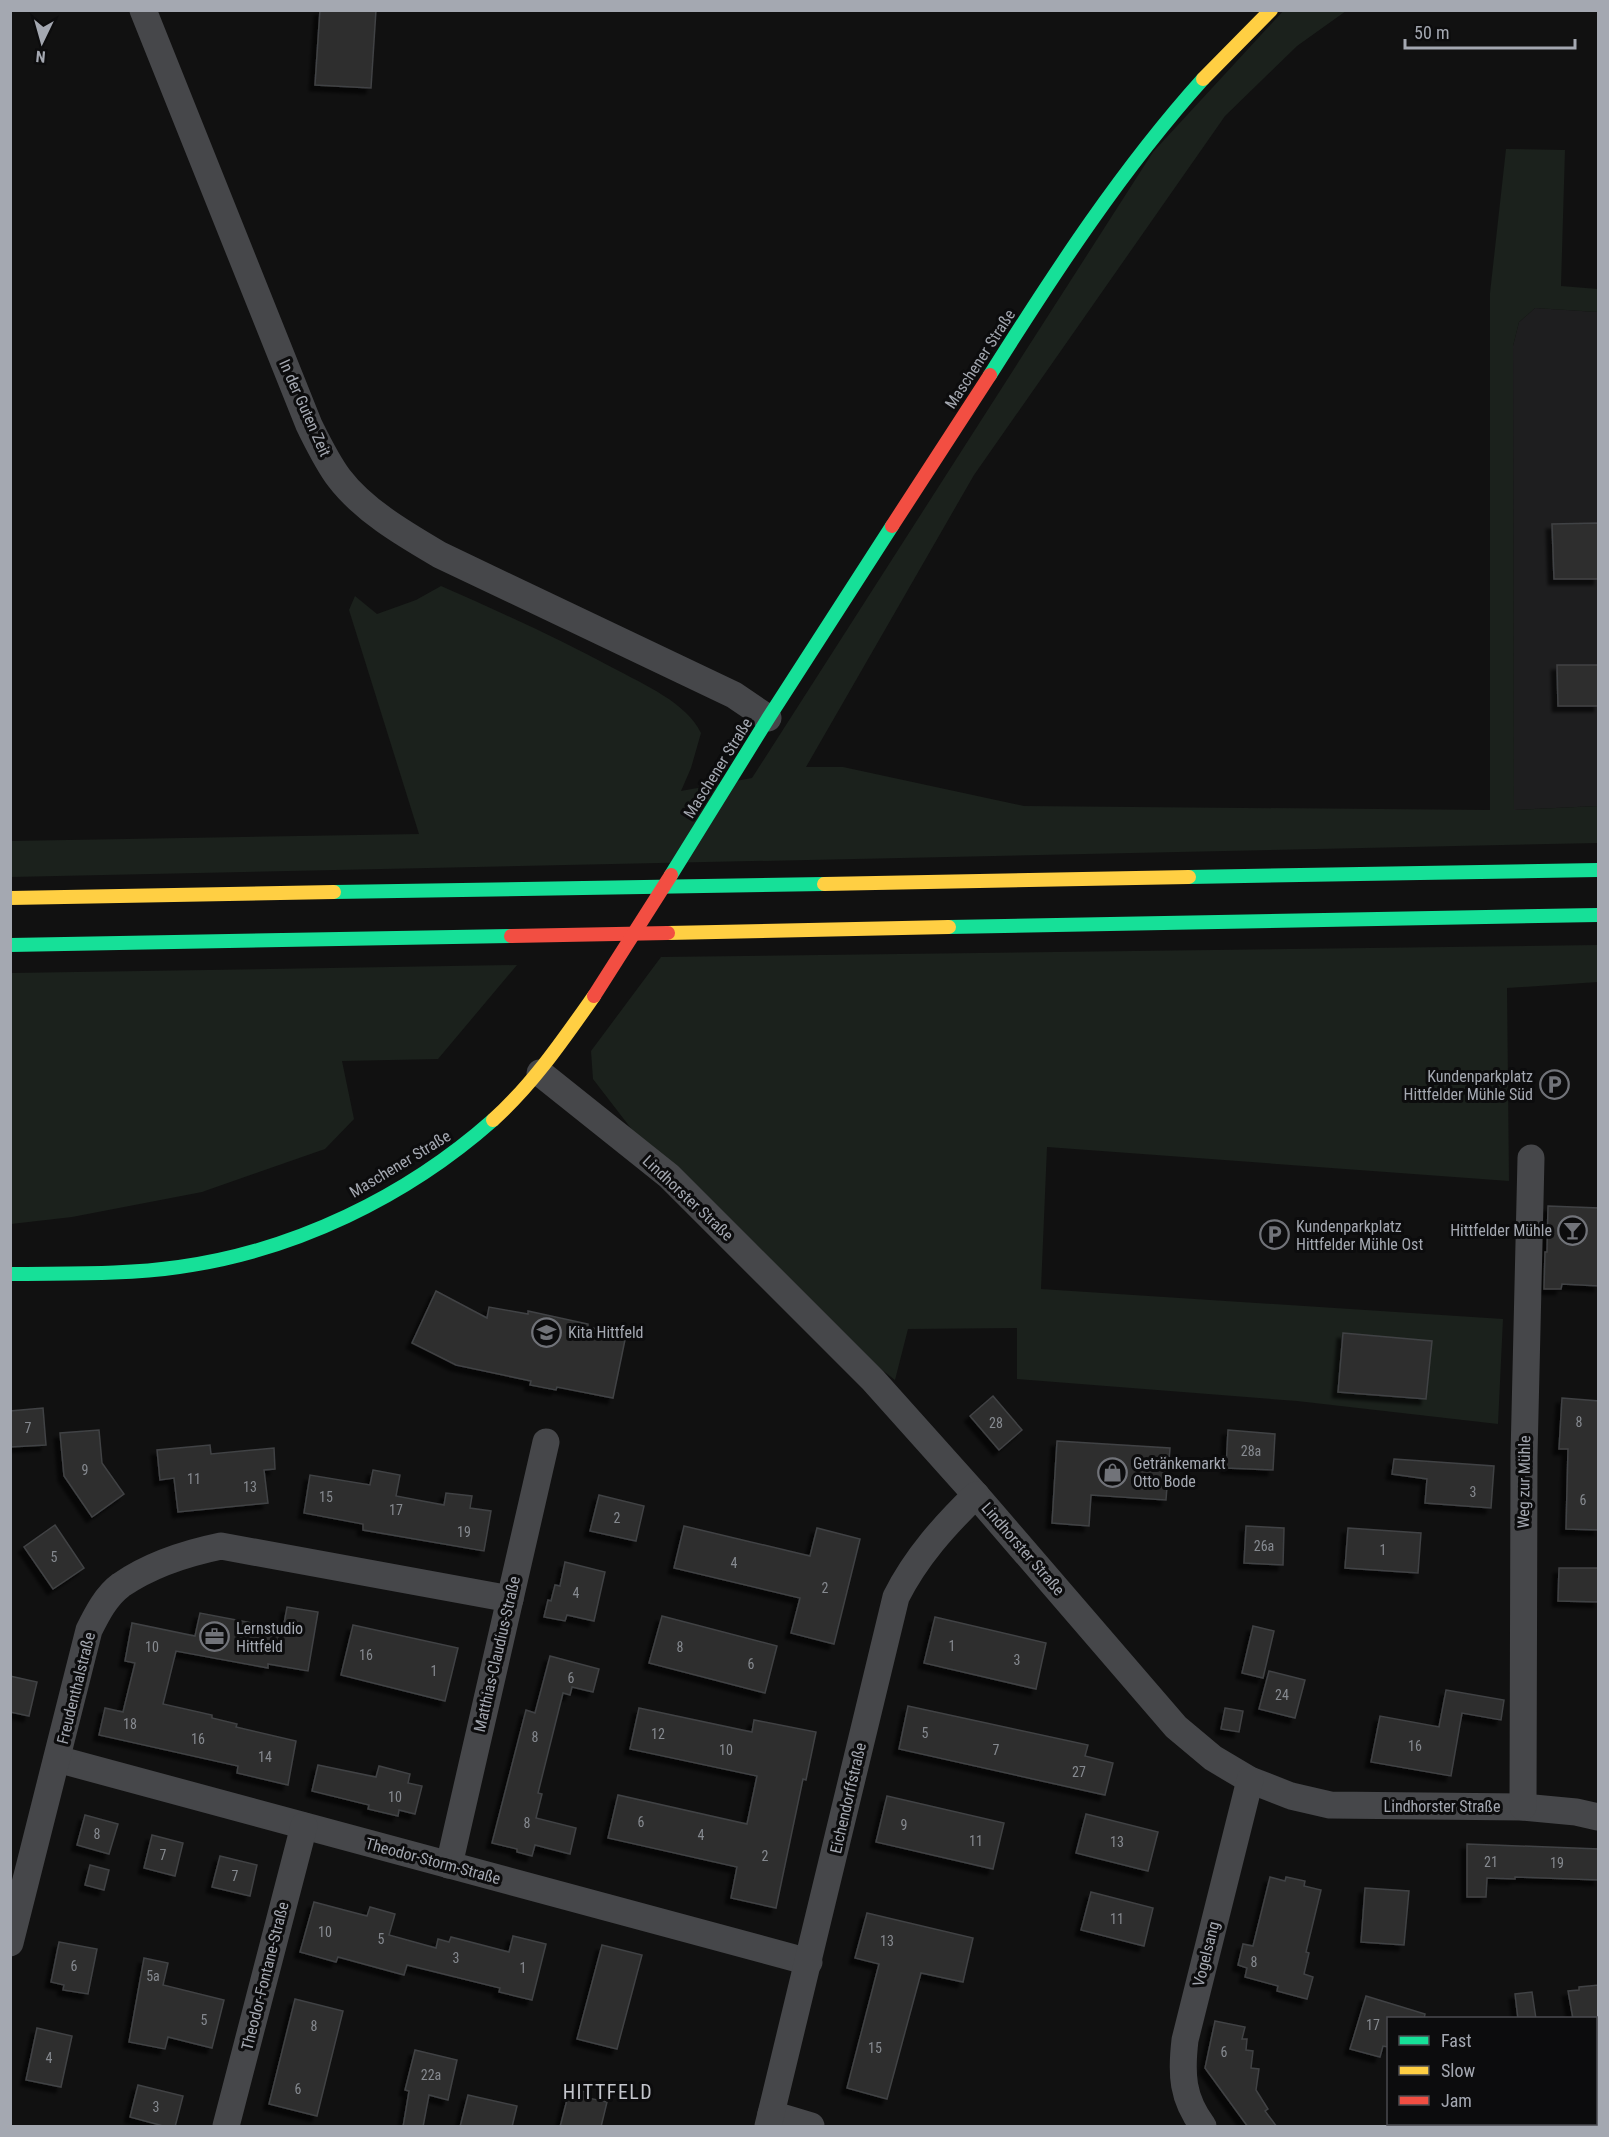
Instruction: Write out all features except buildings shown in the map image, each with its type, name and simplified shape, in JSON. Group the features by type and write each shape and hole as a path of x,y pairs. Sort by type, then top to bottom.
{"main road":[{"name":"Maschener Straße","path":"10,1274 115,1271 180,1266 242,1254 299,1235 381,1198 437,1165 494,1120 540,1072 594,996 704,824 768,718 1037,302 1090,224 1147,147 1201,80 1271,10"},
{"path":"10,898 1599,870"},
{"path":"10,945 1599,915"}],"street":[{"name":"In der Guten Zeit","path":"143,10 309,425 340,480 403,533 440,555 734,695 768,718"},
{"name":"Lindhorster Straße","path":"540,1072 669,1176 873,1380 976,1495 1176,1727 1213,1758 1250,1780 1291,1796 1330,1805 1523,1807 1576,1812 1599,1817"},
{"name":"Weg zur Mühle","path":"1523,1807 1524,1479 1530,1158"},
{"name":"Matthias-Claudius-Straße","path":"448,1865 546,1443"},
{"name":"Eichendorffstraße","path":"770,2120 896,1597 909,1572 926,1549 952,1518 976,1495"},
{"name":"Freudenthalstraße","path":"10,1943 16,1895 57,1759 89,1630 99,1610 120,1586 159,1565 199,1551 222,1546 510,1599"},
{"name":"Theodor-Storm-Straße","path":"57,1759 809,1962"},
{"name":"Vogelsang","path":"1203,2127 1195,2116 1187,2097 1182,2077 1185,2040 1250,1780"},
{"name":"Theodor-Fontane-Straße","path":"226,2127 304,1826"},
{"path":"770,2120 811,2127"}],"shaded area":[{"path":"1284,10 1346,11 1297,46 1225,116 974,475 806,767 843,767 1024,806 1490,810 1490,293 1506,149 1565,150 1561,286 1598,289 1598,312 1535,308 1519,322 1513,346 1514,810 1598,806 1598,843 11,877 10,841 419,834 349,610 355,596 377,614 416,600 441,586 507,616 638,681 663,695 686,712 701,733 691,768 681,791 752,778 1153,152"},
{"path":"1535,308 1598,312 1598,806 1514,810 1513,346 1519,322"},
{"path":"1598,945 1598,982 1507,988 1509,1181 1047,1147 1041,1289 1503,1319 1498,1424 1297,1401 1017,1379 1017,1328 908,1329 895,1380 864,1356 633,1131 593,1079 591,1051 661,957"},
{"path":"517,965 438,1059 342,1061 354,1119 325,1149 202,1192 72,1217 11,1224 11,973"}],"traffic: fast":[{"path":"990,375 1090,222 1173,113 1203,79"},
{"path":"671,875 892,526"},
{"path":"1189,877 1598,870"},
{"path":"334,892 824,884"},
{"path":"949,927 1598,915"},
{"path":"10,945 511,936"},
{"path":"10,1274 158,1270 222,1259 264,1248 306,1234 386,1196 459,1148 493,1120"}],"traffic: slow":[{"path":"1203,79 1271,10"},
{"path":"824,884 1189,877"},
{"path":"10,898 334,892"},
{"path":"668,933 949,927"},
{"path":"493,1120 534,1077 594,996"}],"traffic: jam":[{"path":"892,526 990,375"},
{"path":"594,996 671,875"},
{"path":"511,936 668,933"}],"place":[{"name":"Kundenparkplatz Hittfelder Mühle Süd","path":"1554,1085"},
{"name":"Hittfelder Mühle","path":"1573,1230"},
{"name":"Kundenparkplatz Hittfelder Mühle Ost","path":"1275,1235"},
{"name":"Kita Hittfeld","path":"547,1332"},
{"name":"Getränkemarkt Otto Bode","path":"1112,1472"},
{"name":"Lernstudio Hittfeld","path":"215,1637"}],"district":[{"name":"HITTFELD","path":"608,2092"}]}
